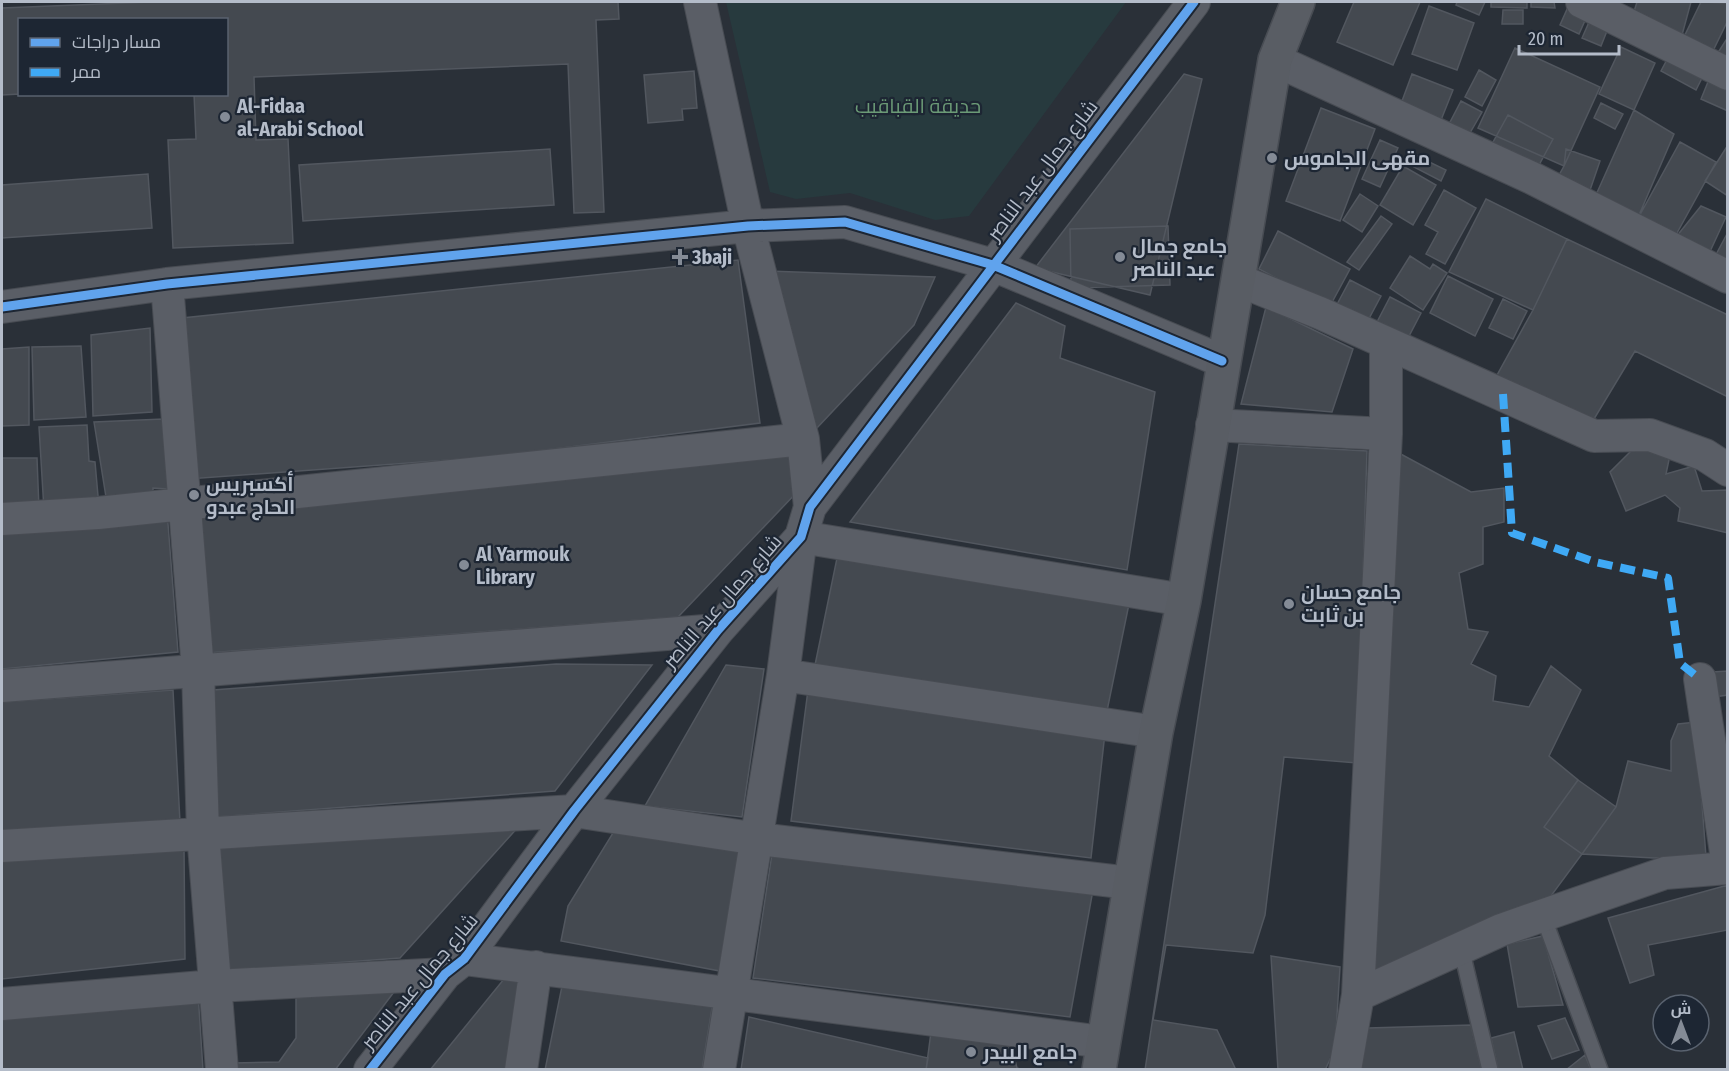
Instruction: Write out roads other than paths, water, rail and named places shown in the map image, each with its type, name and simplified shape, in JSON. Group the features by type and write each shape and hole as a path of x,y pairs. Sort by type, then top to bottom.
{"main road":[{"path":"1101,1056 1156,732 1184,600 1222,361 1275,60 1298,2"}],"street":[{"path":"700,2 748,226 803,439 810,507"},
{"name":"شارع جمال عبد الناصر","path":"370,1070 455,967 574,811 718,630 801,537 810,507 1194,2"},
{"path":"1582,2 1728,74"},
{"path":"1275,60 1532,178 1728,278"},
{"path":"2,307 167,284 748,226 845,222 993,265 1222,361"},
{"path":"1238,280 1594,436 1650,435 1705,455 1728,470"},
{"path":"167,284 198,670 203,833 222,1070"},
{"path":"1345,1070 1358,995 1386,434 1386,343"},
{"path":"1212,425 1386,434"},
{"path":"2,519 184,504 803,439"},
{"path":"719,1070 730,994 758,839 801,537 1184,600"},
{"path":"2,686 718,630"},
{"path":"783,675 1156,732"},
{"path":"1358,995 1461,948 1665,873 1728,867 1700,679"},
{"path":"2,846 574,811 758,839 1130,883"},
{"path":"2,1004 455,967 536,967 730,994 1101,1056"},
{"path":"520,1070 536,967"}],"lane":[{"path":"1543,916 1600,1070"},
{"path":"1461,948 1490,1070"}],"place":[{"name":"Al-Fidaa al-Arabi School","path":"225,117"},
{"name":"مقهى الجاموس","path":"1272,158"},
{"name":"3baji","path":"680,257"},
{"name":"جامع جمال عبد الناصر","path":"1120,257"},
{"name":"أكسبريس الحاج عبدو","path":"194,495"},
{"name":"Al Yarmouk Library","path":"464,565"},
{"name":"جامع حسان بن ثابت","path":"1289,604"},
{"name":"جامع البيدر","path":"971,1052"}],"park label":[{"name":"حديقة القباقيب","path":"918,106"}]}
